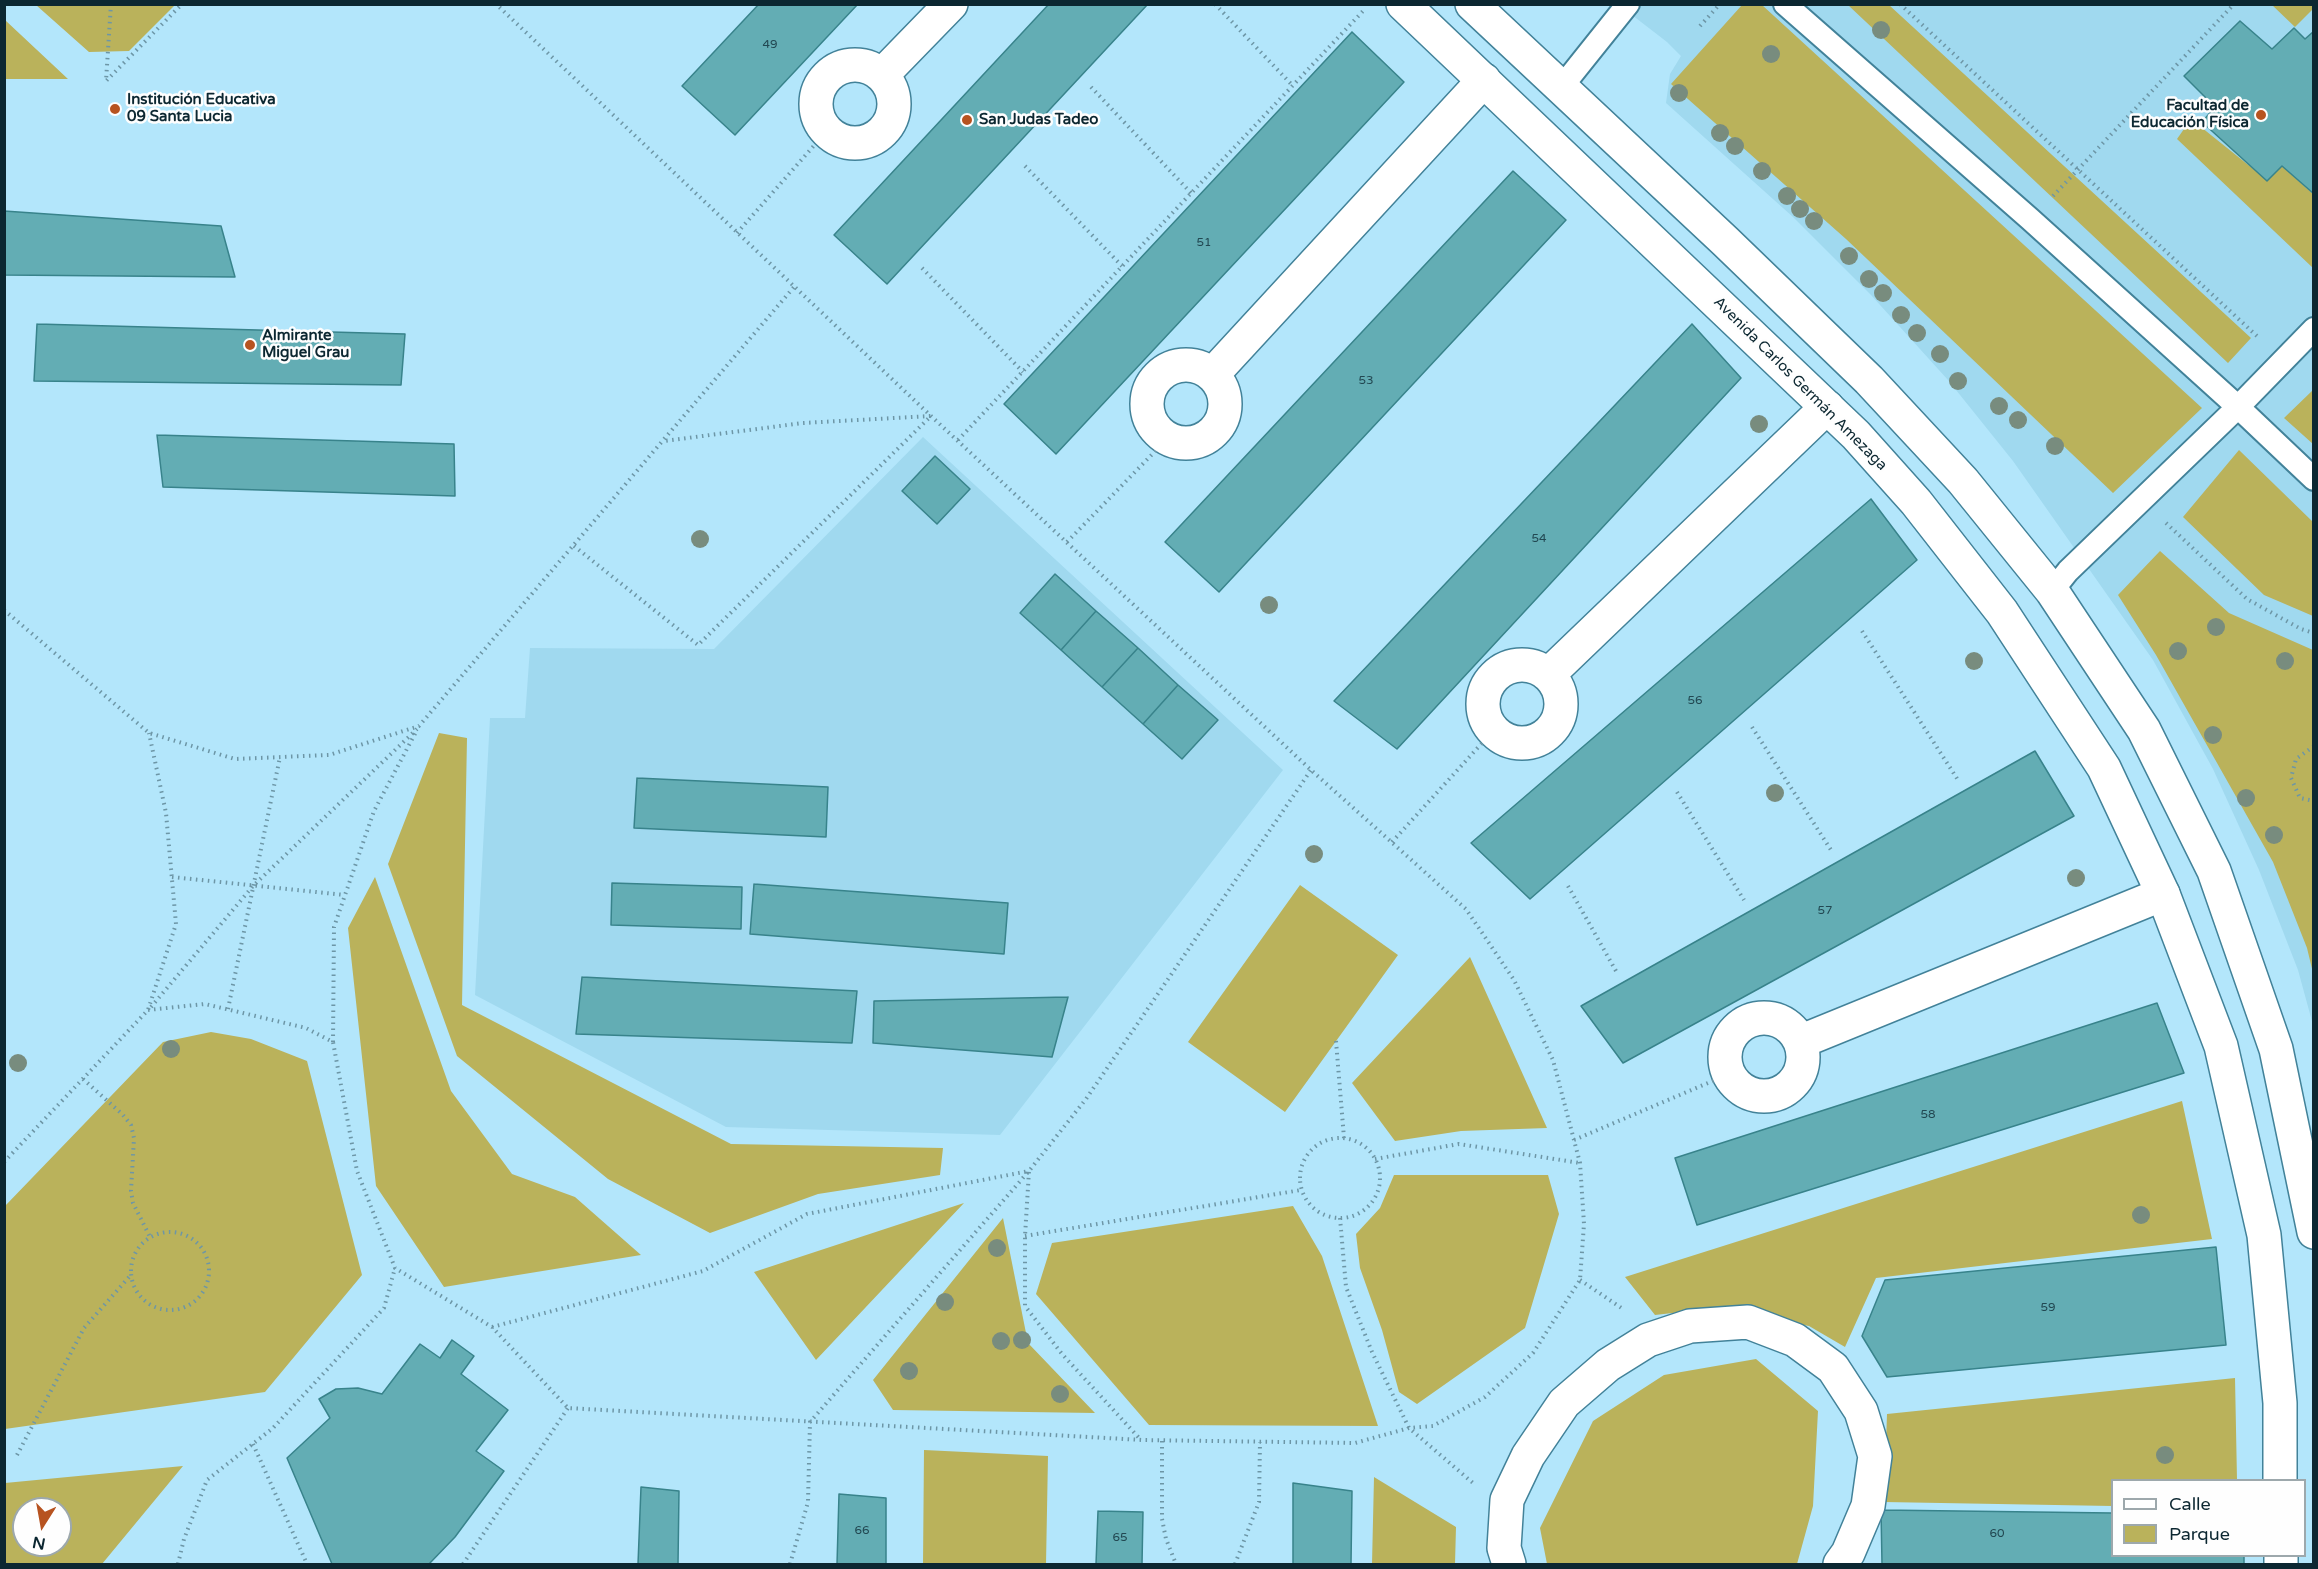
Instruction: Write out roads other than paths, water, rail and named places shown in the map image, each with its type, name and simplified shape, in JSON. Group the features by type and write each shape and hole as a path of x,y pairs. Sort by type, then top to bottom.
{"main road":[{"path":"882,75 951,4"},
{"name":"Avenida Carlos Germán Amezaga","path":"1403,4 1856,435 1916,502 2015,631 2104,768 2163,894 2221,1046 2264,1235 2280,1403 2280,1479"},
{"path":"1472,4 1514,46 1725,241 1869,380 1963,481 2052,591 2144,730 2214,871 2276,1049 2313,1232"},
{"path":"1212,375 1514,46"},
{"path":"857,65 870,68 882,75 890,85 894,97 894,109 890,122 883,132 873,140 861,144 848,143 826,132 819,121 816,108 817,94 822,82 831,72 857,65"},
{"path":"1188,365 1201,368 1212,375 1220,385 1225,397 1222,422 1214,432 1204,440 1179,444 1167,439 1157,431 1150,421 1146,408 1147,394 1153,382 1162,372 1188,365"},
{"path":"1548,675 1827,407"},
{"path":"1524,665 1537,668 1548,675 1556,685 1561,697 1561,710 1550,732 1528,743 1515,743 1493,731 1486,721 1482,708 1486,689 1498,673 1511,666 1524,665"},
{"path":"1802,1041 2163,894"},
{"path":"1764,1018 1777,1020 1789,1026 1802,1041 1804,1060 1800,1073 1794,1084 1783,1092 1772,1096 1759,1096 1746,1092 1729,1074 1725,1061 1726,1048 1731,1036 1739,1026 1751,1020 1764,1018"},
{"path":"1509,1564 1504,1548 1508,1500 1527,1456 1564,1403 1608,1365 1648,1340 1690,1326 1748,1322 1795,1340 1833,1368 1861,1410 1875,1456 1868,1506 1848,1553 1840,1564"}],"lane":[{"path":"1560,89 1628,4"},
{"path":"1785,4 2030,219 2238,407 2313,479"},
{"path":"2052,591 2068,571 2238,407 2313,329"}],"place":[{"name":"Institución Educativa 09 Santa Lucia","path":"115,109"},
{"name":"Facultad de Educación Física","path":"2261,115"},
{"name":"San Judas Tadeo","path":"967,120"},
{"name":"Almirante Miguel Grau","path":"250,345"}]}
